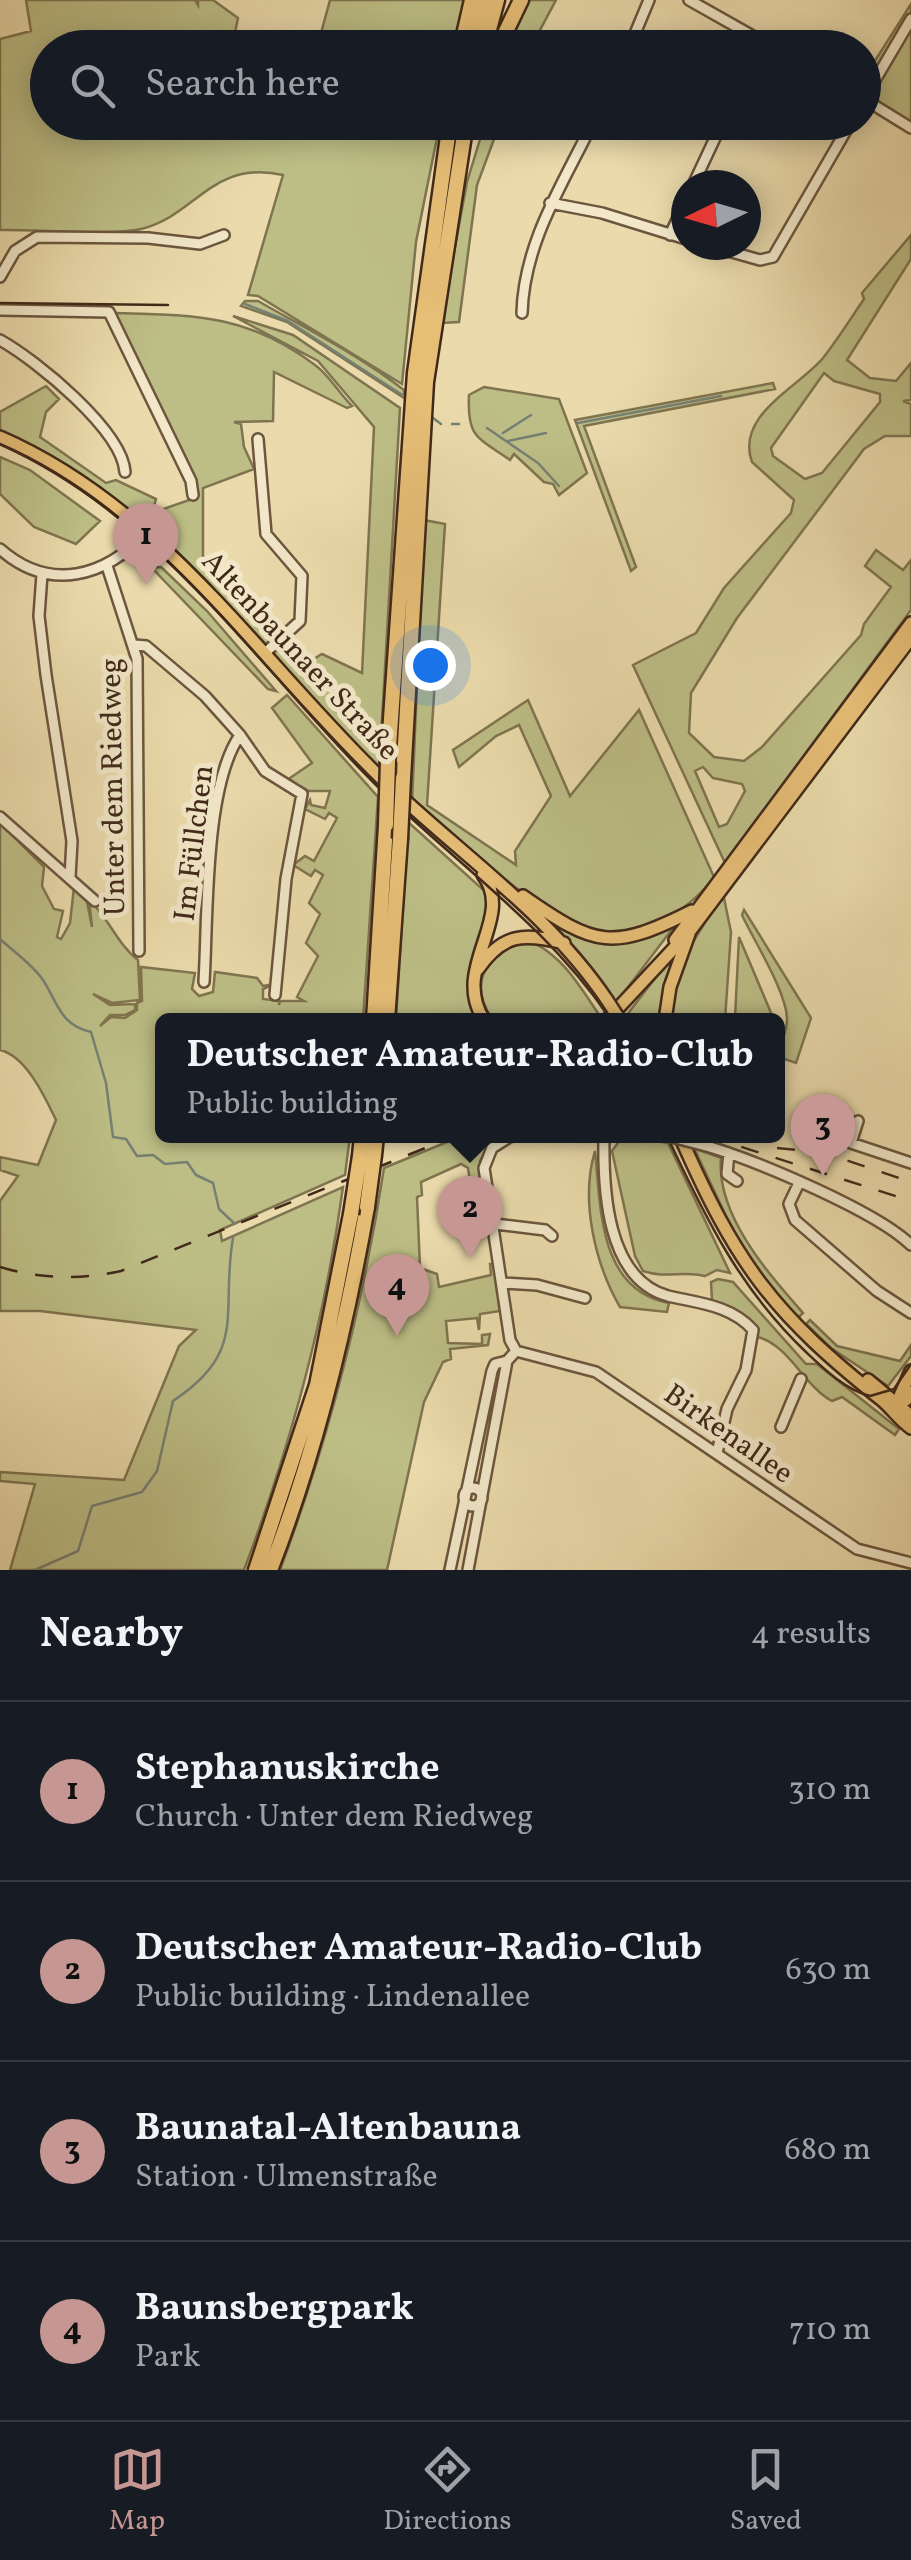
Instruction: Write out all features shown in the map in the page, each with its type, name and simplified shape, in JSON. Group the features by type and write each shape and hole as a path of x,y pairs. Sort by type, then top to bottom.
{"highway":[{"path":"465,30 472,0"},
{"path":"476,30 484,0"},
{"path":"489,30 498,0"},
{"path":"502,30 510,0"},
{"path":"506,30 520,0"},
{"path":"374,1013 388,762 414,444 449,140"},
{"path":"421,378 463,140"},
{"path":"451,204 470,140"},
{"path":"388,1013 403,778 414,444"},
{"path":"270,1570 318,1432 348,1313 367,1207 364,1143"},
{"path":"256,1570 316,1386 351,1214 373,1143"}],"main road":[{"name":"Altenbaunaer Straße","path":"0,437 54,462 147,532 266,652 377,774 506,888"},
{"path":"666,1013 670,987 690,931 714,892 911,623"},
{"path":"738,860 911,638"},
{"path":"475,863 490,887 494,907 473,977 474,996 481,1013"},
{"path":"506,888 570,928 602,938 642,936 693,910 714,892"},
{"path":"506,888 564,943 616,1013"},
{"path":"672,948 693,910"},
{"path":"613,1013 690,931"},
{"path":"473,977 494,948 511,937 528,934 564,943"},
{"path":"683,1143 725,1234 747,1270 794,1326 825,1352 836,1356 911,1428"},
{"path":"892,1408 911,1371"},
{"path":"892,1408 911,1392"},
{"path":"892,1408 911,1416"}],"street":[{"path":"636,30 649,0"},
{"path":"689,0 742,30"},
{"path":"881,70 911,19"},
{"path":"881,109 911,128"},
{"path":"522,313 523,289 550,203 583,140"},
{"path":"700,170 715,140"},
{"path":"761,260 773,257 841,140"},
{"path":"550,203 602,213 670,234"},
{"path":"0,277 15,251 37,237 148,238 200,244 224,235"},
{"path":"0,310 109,312 191,481 193,495"},
{"path":"0,340 36,363 66,391 124,455 125,472"},
{"path":"258,439 264,528 302,576 300,622 266,652"},
{"path":"0,549 42,574 70,576 107,566 147,532"},
{"name":"Unter dem Riedweg","path":"107,566 134,645 140,951"},
{"path":"42,574 40,622 72,841 70,877"},
{"name":"Im Füllchen","path":"134,645 146,646 205,696 240,734 230,750 216,807 204,982"},
{"path":"240,734 264,771 302,794 286,879 275,994"},
{"path":"0,817 95,900"},
{"path":"858,1121 851,1143 911,1163"},
{"path":"468,1570 507,1361 516,1352 510,1340 484,1168 492,1148 500,1143"},
{"path":"605,1143 612,1224 627,1265 638,1280 654,1292 722,1309 752,1330 746,1370 727,1409 718,1454"},
{"path":"695,1143 729,1153 874,1218 911,1245"},
{"path":"729,1153 726,1174 737,1181"},
{"path":"798,1185 789,1204 793,1216 837,1263 911,1313"},
{"path":"495,1224 552,1236"},
{"path":"502,1283 538,1286 585,1298"},
{"name":"Birkenallee","path":"516,1352 596,1372 857,1549 911,1563"},
{"path":"450,1570 492,1370 498,1361 507,1361"},
{"path":"781,1427 801,1379"},
{"path":"464,1496 471,1506 481,1499"}],"green space":[{"path":"26,0 195,0 198,5 198,0 213,0 238,18 236,30 31,30"},
{"path":"330,0 465,0 459,30 322,30"},
{"path":"526,0 556,0 540,30 514,30"},
{"path":"911,4 911,122 881,105 881,51"},
{"path":"30,31 30,140 437,140 416,242 402,384 258,296 248,295 283,175 239,175 221,182 160,222 141,229 0,230 0,39"},
{"path":"480,140 494,140 477,185 459,322 441,323 467,182"},
{"path":"911,235 911,259 847,360 870,378 896,381 911,363 911,400 903,401 911,404 911,436 885,436 864,449 737,618 691,693 689,733 714,757 744,761 762,747 861,635 864,624 891,587 865,566 876,550 903,570 911,560 911,610 725,863 633,665 696,633 724,588 791,513 794,500 752,462 749,445 753,430 772,403 823,358 864,299 862,293","holes":["824,373 834,381 880,394 880,402 822,473 805,479 773,456 771,448","703,767 713,778 742,784 745,791 727,824 719,827 695,771"]},
{"path":"245,301 258,301 351,354 404,390 404,398 287,322 241,306"},
{"path":"114,313 195,317 243,327 290,348 320,369 352,406 347,408 274,372 273,421 234,422 241,424 244,447 254,469 203,488 203,560 299,668 322,654 362,673 374,427 318,361 233,316 293,335 400,408 379,772 206,582 159,537 57,461 0,431 0,412 46,386 59,399 46,412 40,437 106,483 116,480 156,499 152,513 195,498"},
{"path":"773,383 775,389 584,426 636,567 631,571 575,420"},
{"path":"484,387 559,399 587,473 559,495 553,484 544,482 514,454 510,460 482,441 472,428 469,395"},
{"path":"0,457 30,470 100,521 76,544 34,527 0,494"},
{"path":"424,520 445,524 427,805 516,865 515,851 551,796 519,725 496,736 459,767 453,750 528,700 570,796 639,710 714,877 674,913 641,929 605,933 587,930 547,909 498,874 412,803"},
{"path":"161,567 207,611 276,691 268,689 152,568"},
{"path":"287,695 378,797 363,1013 155,1013 155,1143 349,1143 345,1175 220,1230 222,1241 343,1187 316,1334 277,1476 244,1570 10,1570 35,1484 0,1481 0,1472 124,1480 179,1346 196,1330 40,1311 0,1311 0,1201 18,1176 0,1170 0,1157 38,1165 56,1120 26,1069 0,1050 0,823 44,867 42,886 54,909 63,911 57,937 61,939 70,923 74,887 86,897 92,927 89,900 138,960 140,1000 112,1003 93,994 110,1005 135,1004 135,1010 110,1015 100,1026 111,1017 125,1018 137,1010 137,1003 142,1001 141,967 195,973 192,989 199,996 213,992 215,972 257,978 263,986 274,984 263,989 263,999 279,1001 279,1005 280,1001 304,1001 297,997 318,956 306,943 320,914 309,903 323,875 315,870 311,876 293,865 305,856 314,861 337,818 329,813 325,819 305,809 310,800 311,805 325,808 330,791 309,791 287,780 312,763 272,708"},
{"path":"408,822 489,895 489,912 471,970 469,985 475,1013 396,1013"},
{"path":"723,893 731,932 725,1013 670,1013 682,960"},
{"path":"744,910 811,1018 796,1063 785,1059 785,1007 742,915"},
{"path":"543,915 609,938 639,938 676,924 616,1003"},
{"path":"739,937 771,1013 735,1013"},
{"path":"521,938 534,943 557,960 598,1013 489,1013 481,983 498,954"},
{"path":"680,946 663,1013 628,1013"},
{"path":"444,1143 494,1143 480,1161 482,1186 471,1188 468,1168 461,1164 421,1182 422,1195 417,1197 420,1268 437,1274 439,1287 491,1275 490,1264 494,1264 500,1311 480,1314 479,1330 477,1318 446,1321 448,1343 482,1344 482,1335 490,1334 488,1345 450,1349 451,1359 443,1362 424,1402 387,1570 280,1570 342,1372 366,1271 384,1168"},
{"path":"618,1143 668,1143 730,1273 717,1270 705,1276 643,1271 635,1256 612,1151"},
{"path":"694,1148 721,1158 727,1201 736,1222 760,1261 803,1313 797,1319 742,1250"},
{"path":"595,1151 603,1222 616,1265 646,1295 669,1303 667,1312 620,1307 611,1290 592,1231 589,1190"},
{"path":"711,1282 733,1282 806,1364 817,1364 899,1429 895,1435 842,1397 832,1401 822,1394 788,1357 758,1337 757,1327 712,1300"},
{"path":"810,1320 837,1346 900,1361 911,1345 911,1356 888,1386 831,1348 806,1324"}],"waterway":[{"path":"245,304 288,321 407,398"},
{"path":"578,423 721,396"},
{"path":"429,415 441,424"},
{"path":"503,433 531,415"},
{"path":"452,424 459,424"},
{"path":"487,428 538,463 559,486"},
{"path":"508,441 546,433"},
{"path":"0,939 39,974 66,1019 91,1032 106,1083 113,1137 126,1139 137,1156 153,1155 165,1164 187,1162 196,1175 213,1183 219,1209 235,1224"},
{"path":"35,1570 78,1551 92,1506 142,1492 157,1471 173,1401 197,1383 222,1347 227,1329 233,1238"}],"tram line":[{"path":"0,303 168,305"},
{"path":"0,444 57,473 109,509 157,551 375,784 530,925 606,1013"},
{"path":"670,1143 710,1224 743,1278 783,1329 828,1372 870,1396 894,1389 911,1364"}],"railway":[{"path":"0,1267 60,1277 121,1271 438,1143"},
{"path":"729,1143 911,1201"},
{"path":"777,1148 825,1153 911,1182"}],"place":[{"name":"Stephanuskirche","path":"146,585"},
{"name":"Baunatal-Altenbauna","path":"823,1176"},
{"name":"Deutscher Amateur-Radio-Club","path":"470,1258"},
{"name":"Baunsbergpark","path":"397,1336"}]}
